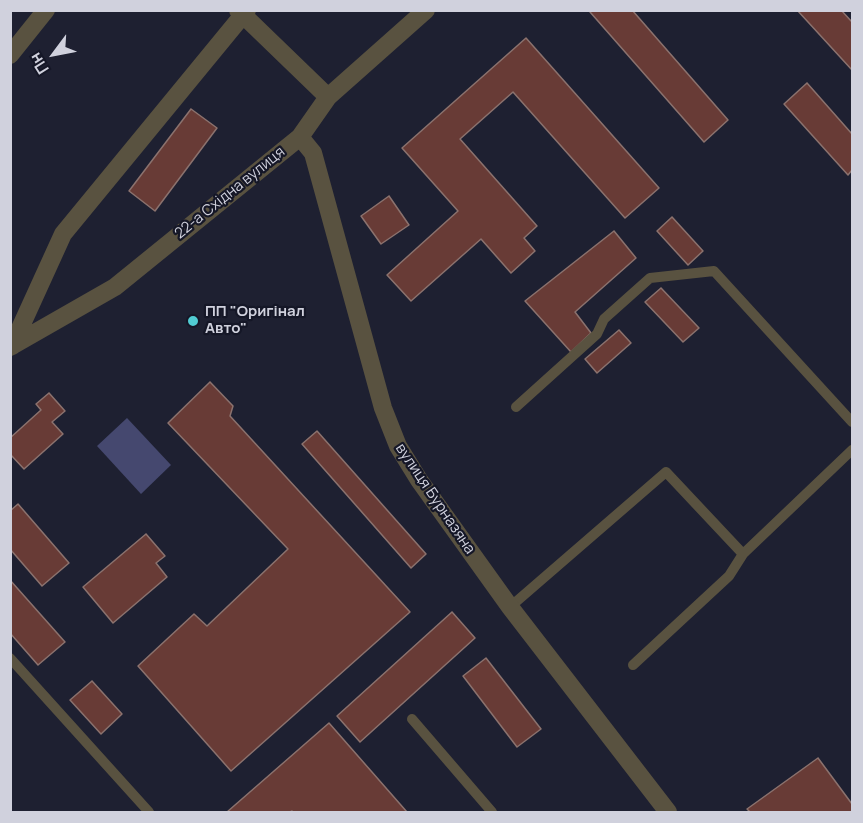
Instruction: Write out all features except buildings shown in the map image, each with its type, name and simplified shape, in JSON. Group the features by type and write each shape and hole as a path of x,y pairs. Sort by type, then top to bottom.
{"street":[{"path":"10,55 46,10"},
{"name":"22-а Східна вулиця","path":"11,347 115,287 300,137 328,97 426,10"},
{"path":"11,347 63,234 243,12 328,97"},
{"name":"вулиця Бурназяна","path":"300,137 313,153 383,408 398,446 510,607 668,813"}],"lane":[{"path":"516,407 597,334 604,319 650,278 714,271 852,422"},
{"path":"633,665 729,576 743,554 852,450"},
{"path":"510,607 666,472 743,554"},
{"path":"10,658 149,813"},
{"path":"412,719 492,813"}],"shaded area":[{"path":"127,418 171,465 141,494 97,446"}],"place":[{"name":"ПП \"Оригінал Авто\"","path":"193,321"}]}
